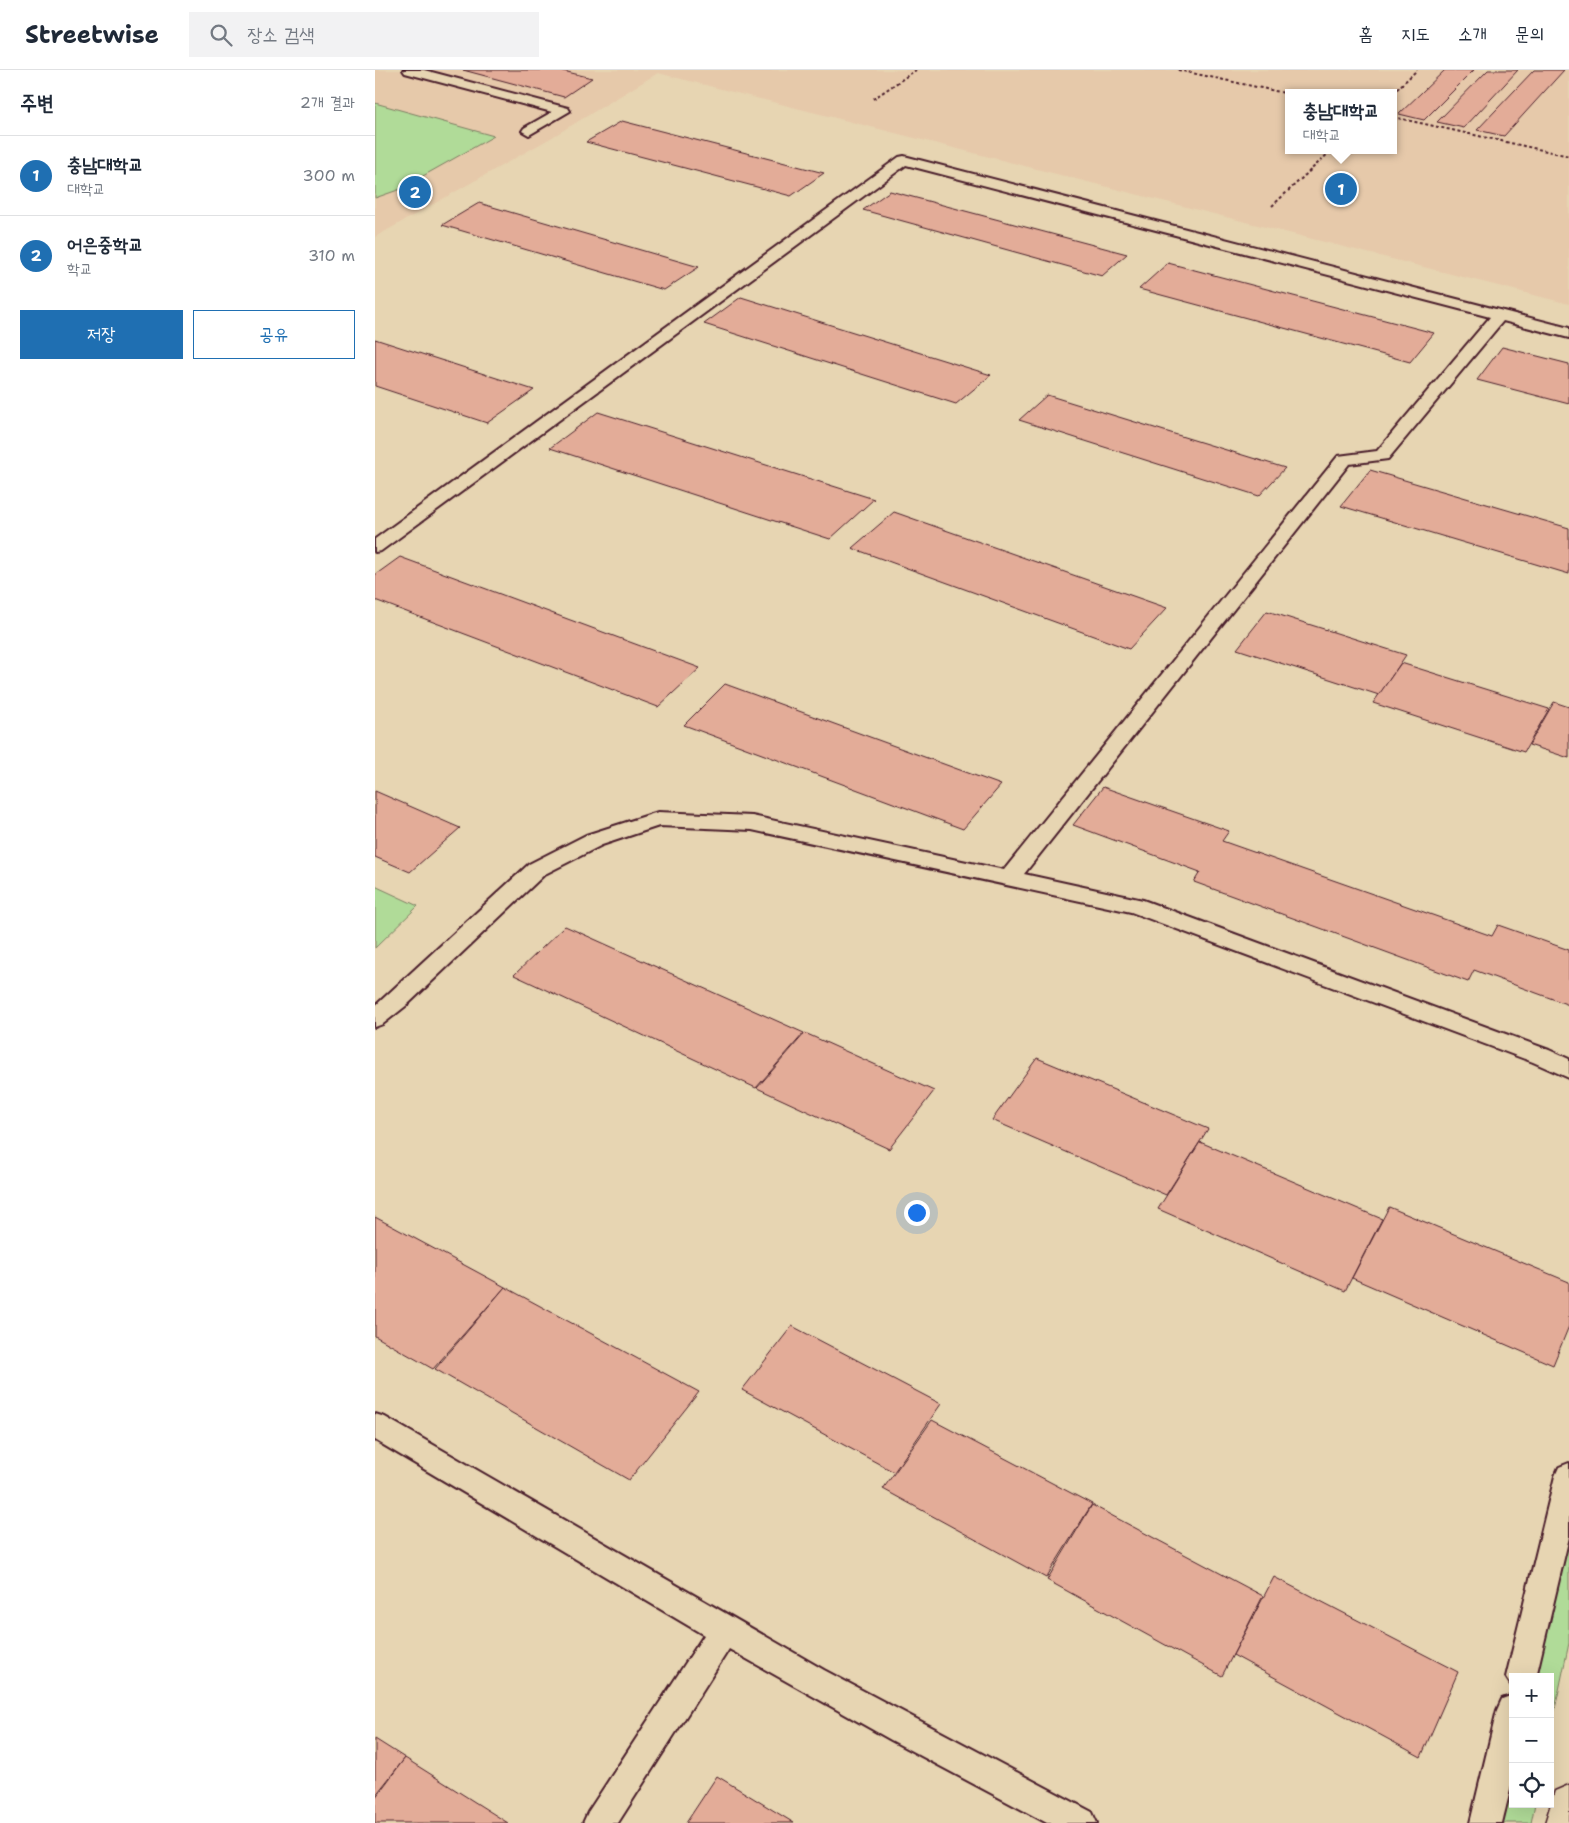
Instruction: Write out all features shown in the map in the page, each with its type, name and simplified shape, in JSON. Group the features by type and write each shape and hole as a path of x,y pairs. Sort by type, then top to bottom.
{"street":[{"path":"1565,1823 1569,1805"}],"lane":[{"path":"409,70 563,111 529,131"},
{"path":"375,547 904,160 1569,333"},
{"path":"1009,878 1345,460 1381,455 1500,315"},
{"path":"375,1018 399,999 537,869 594,840 658,819 752,823 1135,905 1532,1053 1569,1069"},
{"path":"375,1426 724,1631 1021,1793 1081,1823"},
{"path":"1522,1673 1569,1476"},
{"path":"599,1823 724,1631"},
{"path":"1485,1823 1511,1718"}],"path":[{"path":"873,99 916,70"},
{"path":"1178,70 1285,93"},
{"path":"1397,89 1417,70"},
{"path":"1397,118 1569,156"},
{"path":"1272,206 1327,154"}],"shaded area":[{"path":"375,70 1569,70 1569,304 658,73 549,139 375,237"}],"green space":[{"path":"375,103 494,136 398,190 375,198"},
{"path":"375,886 418,906 375,948"},
{"path":"1569,1513 1569,1643 1554,1714 1554,1673 1530,1673"},
{"path":"1509,1758 1509,1808 1534,1808 1531,1823 1493,1823"}],"building":[{"path":"463,70 559,70 592,78 564,97"},
{"path":"1445,70 1474,70 1424,120 1399,114"},
{"path":"1488,70 1518,70 1464,128 1437,122"},
{"path":"1534,70 1564,70 1504,136 1477,130"},
{"path":"622,121 824,173 791,196 586,142"},
{"path":"890,191 1127,254 1102,276 863,210"},
{"path":"479,203 699,267 664,290 442,225"},
{"path":"1168,263 1434,333 1410,362 1139,289"},
{"path":"741,297 991,375 956,404 704,324"},
{"path":"375,339 534,390 487,423 375,386"},
{"path":"1502,347 1569,364 1569,404 1477,380"},
{"path":"1047,395 1285,468 1259,496 1019,420"},
{"path":"598,412 874,499 830,539 550,448"},
{"path":"1370,470 1569,528 1569,574 1341,506"},
{"path":"894,512 1167,608 1129,649 852,548"},
{"path":"400,557 700,668 658,707 375,600 375,575"},
{"path":"1267,611 1406,655 1379,695 1237,649"},
{"path":"1401,663 1549,709 1524,752 1373,703"},
{"path":"725,684 1001,785 963,829 684,725"},
{"path":"1554,702 1569,707 1569,758 1529,745"},
{"path":"1103,787 1229,831 1222,841 1492,936 1498,925 1569,950 1569,1005 1474,970 1468,982 1194,882 1200,872 1073,825"},
{"path":"375,791 460,828 410,872 375,857"},
{"path":"565,926 804,1033 756,1088 514,975"},
{"path":"805,1033 934,1091 889,1149 757,1088"},
{"path":"1037,1058 1208,1129 1166,1195 992,1120"},
{"path":"1200,1142 1382,1219 1345,1291 1158,1209"},
{"path":"1389,1207 1569,1282 1569,1326 1553,1365 1352,1278"},
{"path":"375,1217 505,1287 433,1369 375,1336"},
{"path":"505,1287 699,1392 629,1480 435,1369"},
{"path":"792,1326 941,1404 894,1472 742,1390"},
{"path":"932,1420 1092,1504 1046,1578 883,1489"},
{"path":"1092,1505 1263,1596 1222,1676 1047,1580"},
{"path":"1274,1577 1458,1672 1421,1757 1233,1655"},
{"path":"375,1739 405,1758 375,1796"},
{"path":"405,1758 508,1823 375,1823 375,1798"},
{"path":"717,1776 794,1823 686,1823"}],"place":[{"name":"충남대학교","path":"1341,189"},
{"name":"어은중학교","path":"415,192"}]}
